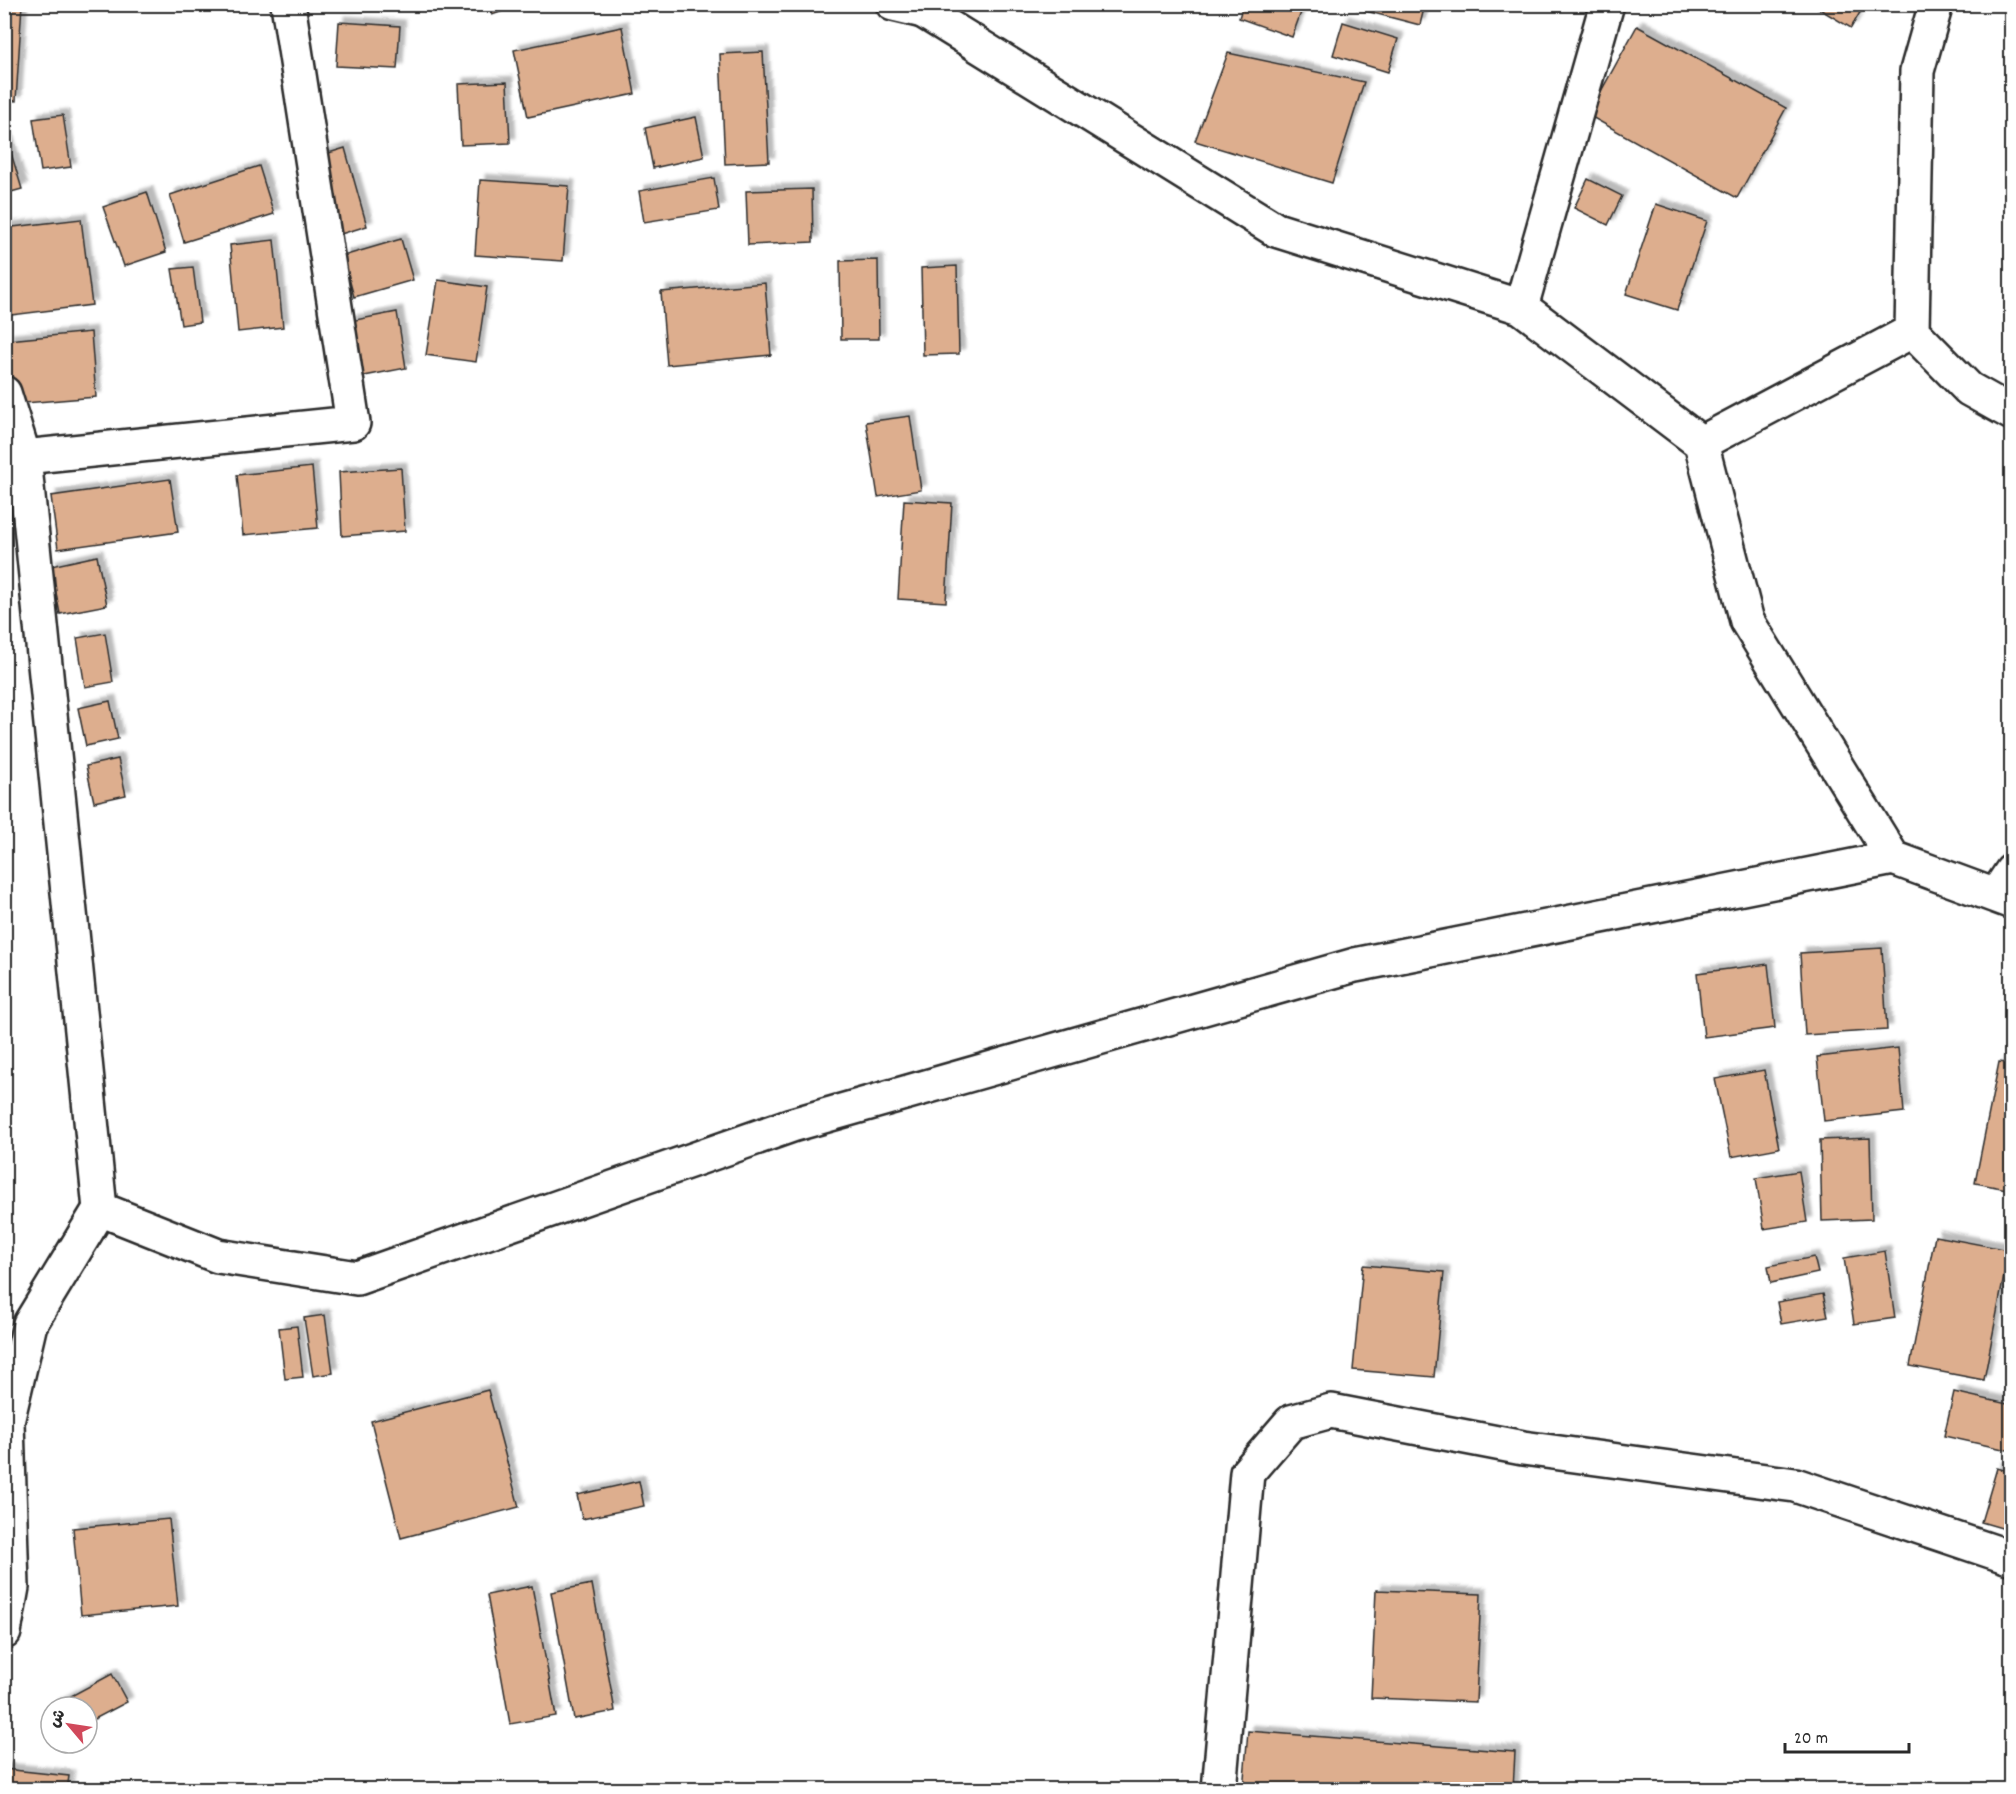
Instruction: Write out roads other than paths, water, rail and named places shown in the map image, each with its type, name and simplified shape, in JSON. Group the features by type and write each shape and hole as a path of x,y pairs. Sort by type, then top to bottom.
{"street":[{"path":"24,457 354,423 288,4"},
{"path":"1521,307 1607,4"},
{"path":"1936,4 1917,71 1912,331 1969,389 2012,414"},
{"path":"914,7 1276,230 1521,307 1701,443 1747,621 1893,858"},
{"path":"1701,443 1912,331"},
{"path":"4,393 24,457 100,1209 30,1324 6,1422 12,1587 4,1632"},
{"path":"100,1209 218,1256 357,1278 792,1125 1355,965 1893,858 2006,889"},
{"path":"1219,1790 1247,1473 1291,1422 1331,1411 1523,1448 1795,1485 2012,1558"}]}
